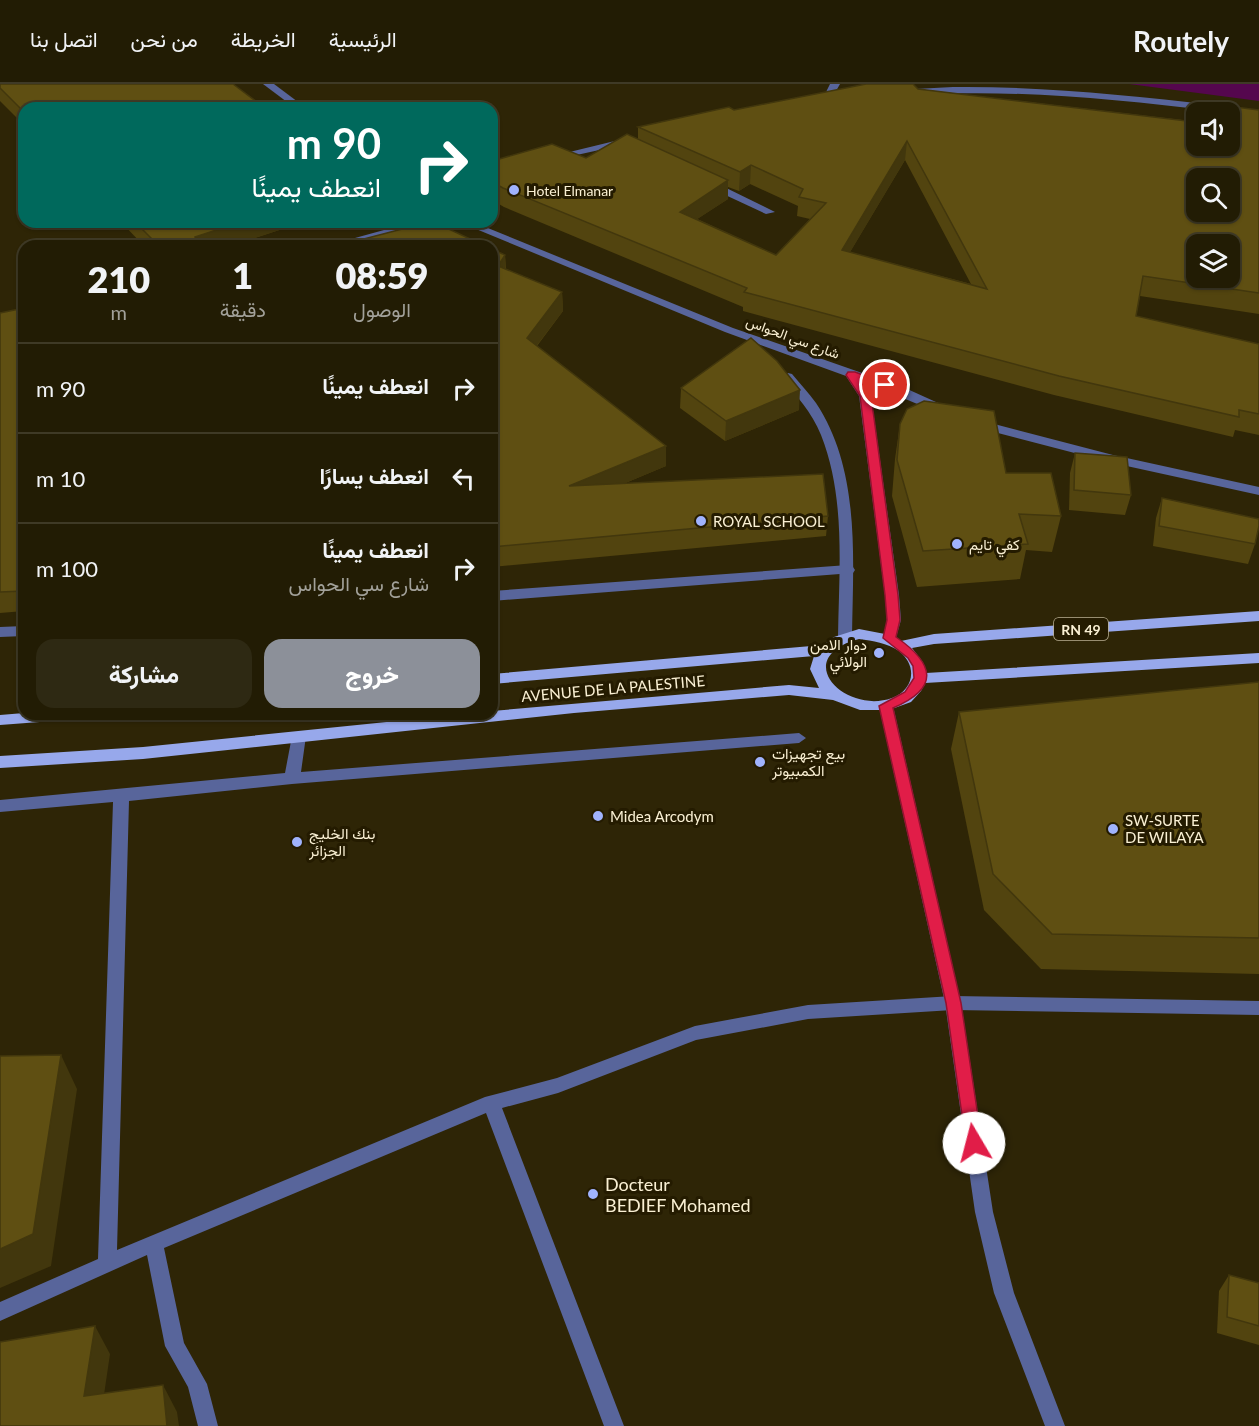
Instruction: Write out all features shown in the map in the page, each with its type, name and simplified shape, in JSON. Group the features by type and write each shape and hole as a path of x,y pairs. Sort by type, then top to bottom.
{"main road":[{"name":"RN 49","path":"896,642 1259,616"},
{"path":"859,634 896,642 919,666 920,678 909,695 886,706 858,705 834,695 818,673 819,661 824,650 845,637 859,634"},
{"name":"AVENUE DE LA PALESTINE","path":"498,678 824,650"},
{"path":"920,678 1256,659"},
{"name":"AVENUE DE LA PALESTINE","path":"498,717 789,690 834,695"},
{"path":"0,720 18,719"},
{"name":"AVENUE DE LA PALESTINE","path":"0,762 143,753 467,720"}],"street":[{"path":"268,84 293,102"},
{"path":"805,103 833,98 835,84"},
{"path":"903,93 999,90 1046,92 1186,106"},
{"path":"539,160 643,138"},
{"path":"620,143 631,148"},
{"path":"695,177 770,212"},
{"path":"355,240 397,228"},
{"name":"شارع سي الحواس","path":"479,228 729,330 901,391 960,418 1113,459 1259,491"},
{"path":"729,330 774,364 812,403 828,434 840,484 848,570 845,637"},
{"path":"851,375 865,396 892,595 896,642"},
{"path":"498,596 848,570"},
{"path":"0,632 18,631"},
{"path":"886,706 953,1003 984,1212 1004,1293 1055,1426"},
{"path":"292,778 299,736"},
{"path":"0,806 292,778 799,738"},
{"path":"107,1263 121,796"},
{"path":"0,1312 107,1263 491,1103 558,1085 695,1034 808,1012 953,1003 1259,1008"},
{"path":"491,1103 614,1426"},
{"path":"154,1243 175,1346 197,1384 208,1426"}],"shaded area":[{"path":"1129,84 1259,84 1259,101"}],"building":[{"path":"0,84 233,84 257,102 18,102 18,106 0,88"},
{"path":"866,84 913,84 918,89 1186,121 1186,156 1240,156 1240,108 1259,110 1259,293 1225,288 1240,288 1240,234 1186,234 1186,282 1143,276 1136,316 1259,344 1259,414 1239,410 1239,417 1059,376 744,292 747,288 498,185 498,159 552,144 586,158 627,134 728,180 680,212 776,255 826,203 799,197 803,189 751,165 740,172 638,127 729,107 734,110","holes":["907,141 987,289 842,250"]},
{"path":"141,228 223,228 195,237 196,240 153,240"},
{"path":"406,228 447,228 472,240 360,240"},
{"path":"498,252 505,255 498,266"},
{"path":"498,266 562,292 527,338 666,446 569,486 823,474 828,516 498,546"},
{"path":"18,309 18,591 0,592 0,313"},
{"path":"751,338 777,361 800,390 726,421 681,388"},
{"path":"924,401 994,411 1006,473 1051,473 1061,516 1019,514 1028,544 923,551 897,460 900,424 907,409"},
{"path":"1075,453 1127,457 1131,495 1074,490"},
{"path":"1162,498 1259,519 1255,544 1159,526"},
{"name":"SW-SURTE DE WILAYA","path":"1259,682 1259,938 1052,934 993,874 959,712"},
{"path":"61,1055 33,1234 0,1249 0,1056"},
{"path":"1229,1275 1259,1283 1259,1326 1227,1317"},
{"path":"95,1326 84,1396 163,1385 167,1426 0,1426 0,1342"}],"place":[{"name":"Hotel Elmanar","path":"514,190"},
{"name":"ROYAL SCHOOL","path":"701,521"},
{"name":"كفي تايم","path":"957,544"},
{"name":"دوار الامن الولائي","path":"879,653"},
{"name":"بيع تجهيزات الكمبيوتر","path":"760,762"},
{"name":"Midea Arcodym","path":"598,816"},
{"name":"SW-SURTE DE WILAYA","path":"1113,829"},
{"name":"بنك الخليج الجزائر","path":"297,842"},
{"name":"Docteur BEDIEF Mohamed","path":"593,1194"}],"route":[{"path":"885,385 851,375 865,396 892,595 894,620 890,638 903,645 913,655 919,666 920,678 917,687 899,702 886,706 953,1003 974,1143"}]}
